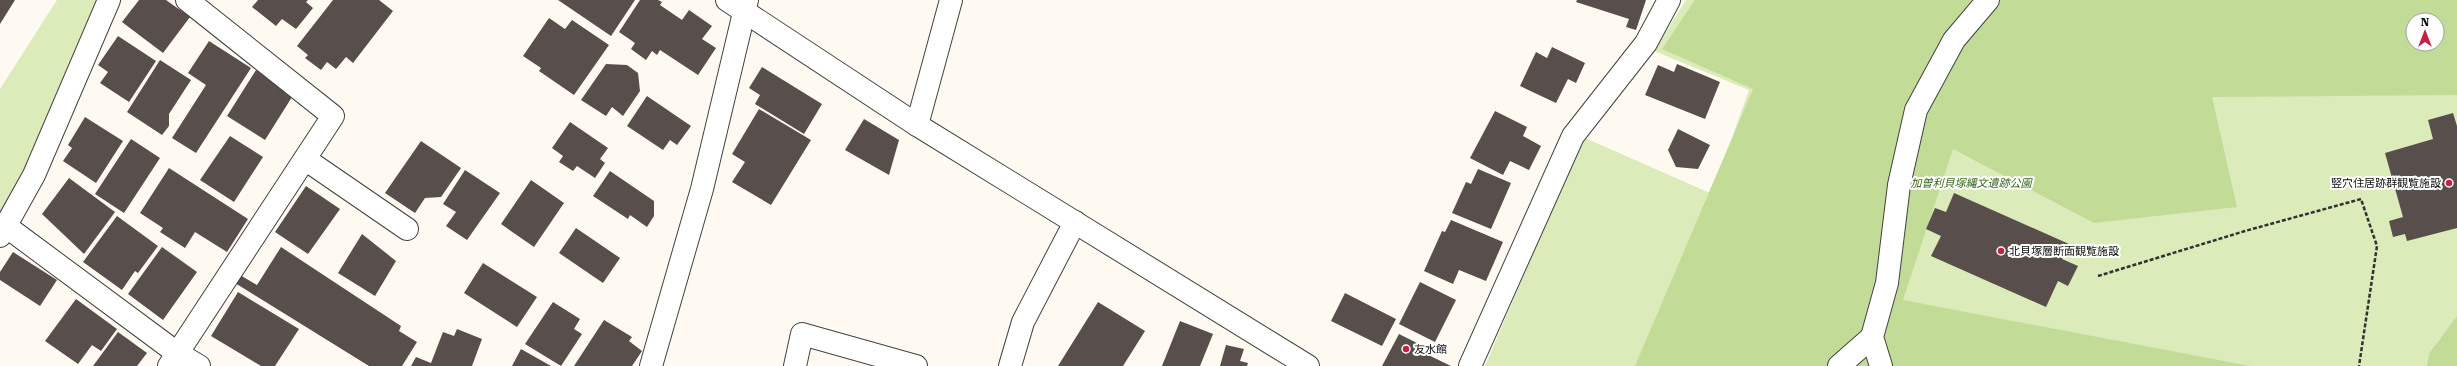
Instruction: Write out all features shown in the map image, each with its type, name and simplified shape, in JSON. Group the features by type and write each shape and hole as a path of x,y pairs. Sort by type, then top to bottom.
{"street":[{"path":"109,0 34,175 3,231 173,359 199,366"},
{"path":"173,359 333,116 187,0"},
{"path":"728,0 746,6 917,125 1308,366"},
{"path":"917,125 951,0"},
{"path":"1470,366 1573,136 1646,43 1669,0"},
{"path":"1880,366 1872,337 1887,283 1899,185 1916,110 1954,40 1988,0"},
{"path":"651,366 702,189 746,6"},
{"path":"305,159 407,229"},
{"path":"1010,366 1023,322 1075,222"},
{"path":"795,366 802,334 916,366"},
{"path":"1839,366 1872,337"}],"path":[{"path":"2098,276 2245,231 2360,199 2377,246 2359,366"}],"green space":[{"path":"57,0 103,0 35,162 0,219 0,89"},
{"name":"加曽利貝塚縄文遺跡公園","path":"1686,0 2457,0 2457,366 1485,366 1583,137 1712,194 1749,90 1654,51"},
{"path":"1695,0 2457,0 2457,95 2212,97 2237,207 2094,223 1953,149 1903,300 2250,366 1635,366 1753,89 1662,49"},
{"path":"2457,316 2457,366 2427,366 2429,354"}],"building":[{"path":"0,0 15,0 0,24"},
{"path":"139,0 166,0 190,17 163,53 122,22"},
{"path":"258,0 308,0 306,2 313,8 296,29 282,19 276,26 252,7"},
{"path":"333,0 379,0 393,11 353,63 346,57 336,69 327,62 321,70 305,58 308,55 297,46"},
{"path":"558,0 635,0 611,36"},
{"path":"640,0 658,0 662,2 660,5 682,20 689,10 712,26 702,39 716,48 698,75 660,50 657,55 652,51 646,60 631,49 635,43 619,32"},
{"path":"1577,0 1646,0 1636,30 1626,27 1629,19 1576,2"},
{"path":"549,18 565,29 572,20 609,45 574,95 539,71 541,68 523,56"},
{"path":"118,36 156,61 129,102 100,83 108,72 98,65"},
{"path":"209,41 251,68 196,153 172,138 206,85 188,73"},
{"path":"1552,47 1585,63 1576,83 1568,79 1556,103 1520,86 1536,52 1547,58"},
{"path":"160,60 191,80 169,114 169,126 162,135 127,112"},
{"path":"606,64 627,65 638,73 640,91 623,116 612,107 606,116 581,100"},
{"path":"1677,64 1720,82 1705,119 1645,95 1658,65 1674,72"},
{"path":"762,67 822,104 804,134 755,104 760,95 749,88"},
{"path":"256,70 287,90 285,93 292,97 265,140 227,116"},
{"path":"647,96 691,126 677,145 670,140 663,150 627,126"},
{"path":"759,109 811,140 771,205 732,182 745,162 732,154"},
{"path":"1495,111 1527,127 1523,136 1541,146 1529,170 1510,161 1503,175 1470,158"},
{"path":"2453,113 2457,126 2457,228 2407,241 2405,234 2393,237 2389,221 2403,217 2385,153 2433,139 2428,120"},
{"path":"85,117 123,141 96,183 63,161 72,148 68,145"},
{"path":"864,119 899,140 889,175 845,150"},
{"path":"570,122 608,148 600,159 605,163 595,178 577,166 573,171 559,162 563,156 552,148"},
{"path":"1678,129 1710,145 1698,169 1676,167 1668,150"},
{"path":"230,136 263,157 234,202 200,180"},
{"path":"131,139 160,158 124,213 95,194"},
{"path":"421,141 461,168 441,197 425,198 415,213 385,193"},
{"path":"169,168 248,219 227,252 195,232 185,248 160,232 163,228 140,213"},
{"path":"1478,169 1511,183 1491,229 1452,213 1466,182 1471,184"},
{"path":"465,170 500,193 467,240 446,226 456,212 443,204"},
{"path":"610,171 654,201 654,216 647,227 630,215 628,219 593,196"},
{"path":"69,178 115,212 84,254 42,214"},
{"path":"531,180 564,203 534,247 501,224"},
{"path":"306,186 340,209 308,254 275,232"},
{"path":"1954,193 2069,244 2062,259 2078,266 2068,286 2058,281 2046,307 1931,256 1941,236 1926,229 1935,208 1946,212"},
{"path":"117,216 158,246 138,273 135,271 122,290 83,262"},
{"path":"1451,220 1503,242 1486,281 1459,270 1453,284 1424,271 1442,231 1445,232"},
{"path":"576,228 620,258 603,283 559,253"},
{"path":"362,234 396,261 375,296 338,273"},
{"path":"162,247 197,272 163,320 128,294"},
{"path":"281,247 401,326 399,331 417,342 402,366 369,366 235,283 240,275 257,285"},
{"path":"13,252 57,280 40,306 0,280 0,272"},
{"path":"483,263 537,297 517,327 464,293"},
{"path":"1420,282 1456,300 1435,342 1399,324"},
{"path":"238,292 299,329 275,366 261,366 211,336"},
{"path":"1345,293 1396,319 1382,346 1331,321"},
{"path":"76,299 117,329 101,351 92,345 78,364 45,341"},
{"path":"553,302 580,319 574,329 582,334 561,366 525,344"},
{"path":"1098,302 1145,331 1123,366 1058,366"},
{"path":"604,320 632,337 629,341 642,351 632,366 574,366"},
{"path":"1180,321 1213,334 1200,366 1162,366"},
{"path":"457,329 482,339 472,366 411,366 416,357 431,363 443,332 454,336"},
{"path":"118,332 147,353 137,366 93,366"},
{"name":"友水館","path":"1399,334 1423,346 1420,351 1451,366 1382,366"},
{"path":"1226,345 1244,349 1240,361 1248,363 1247,366 1220,366"},
{"path":"521,349 551,366 512,366"}],"place":[{"name":"竪穴住居跡群観覧施設","path":"2449,183"},
{"name":"北貝塚層断面観覧施設","path":"2001,251"},
{"name":"友水館","path":"1406,349"}]}
